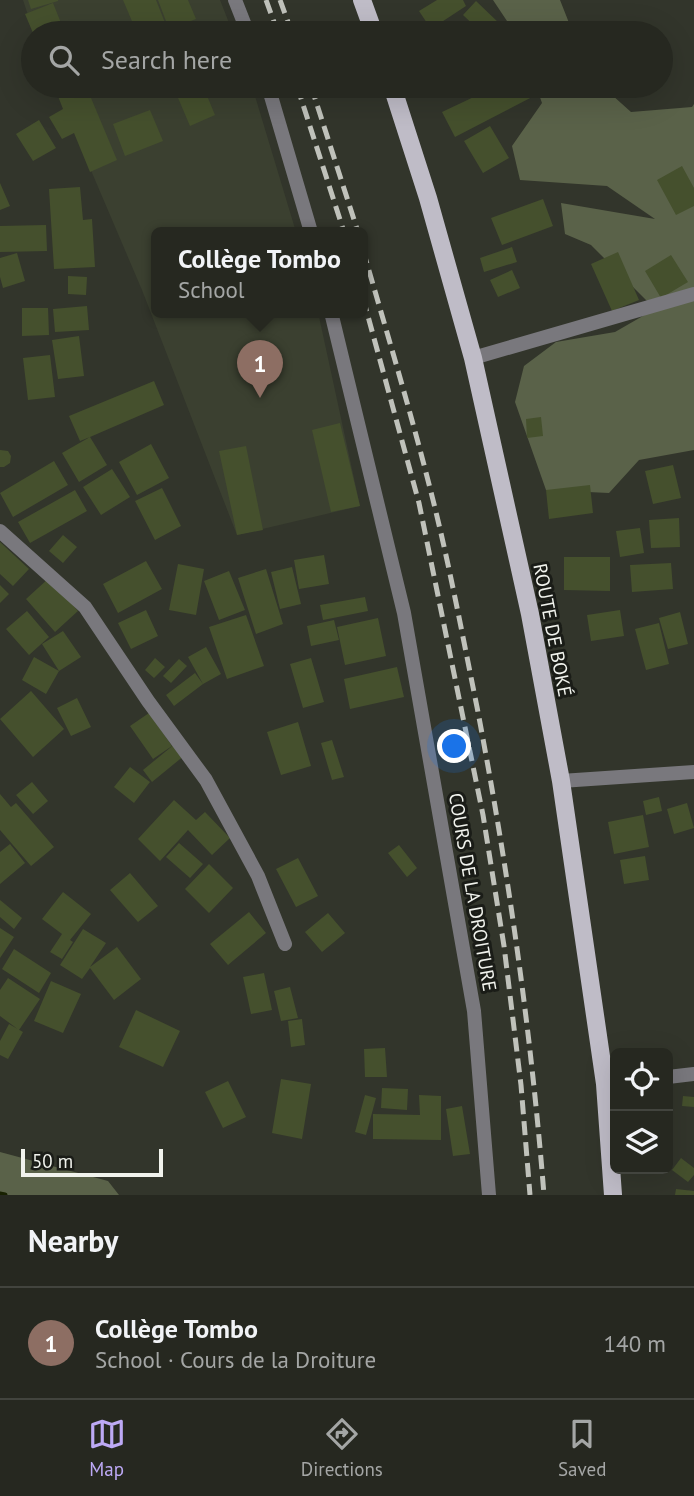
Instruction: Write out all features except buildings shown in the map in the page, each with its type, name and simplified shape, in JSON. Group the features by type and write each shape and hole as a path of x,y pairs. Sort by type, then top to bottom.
{"main road":[{"path":"362,0 370,21"},
{"name":"ROUTE DE BOKÉ","path":"396,98 428,198 473,358 530,614 561,782 610,1084"},
{"name":"ROUTE DE BOKÉ","path":"611,1111 614,1195"}],"street":[{"path":"235,0 243,21"},
{"path":"272,98 310,227"},
{"path":"473,358 694,294"},
{"name":"COURS DE LA DROITURE","path":"332,318 406,626 474,1011 489,1195"},
{"path":"0,531 85,607 148,701 206,780 258,876 285,944"},
{"path":"561,782 694,772"},
{"path":"673,1076 694,1074"}],"shaded area":[{"path":"23,0 220,0 228,21 30,21"},
{"path":"493,0 560,0 568,21 507,21"},
{"path":"60,98 256,98 294,227 151,227 151,313"},
{"path":"540,98 615,98 631,112 692,107 694,104 694,450 639,460 609,493 546,490 515,402 524,366 556,342 615,332 655,309 591,245 565,234 561,203 655,219 607,186 520,180 512,146 542,103"},
{"path":"153,318 319,318 360,506 237,535"},
{"path":"0,1152 108,1181 119,1195 0,1195"}],"waterway":[{"path":"0,1194 5,1195"}],"railway":[{"path":"266,0 274,21"},
{"path":"280,0 288,21"},
{"path":"301,98 342,227"},
{"path":"315,98 356,227"},
{"path":"368,267 433,500 477,707 517,950 544,1195"},
{"path":"368,316 419,503 483,815 504,946 521,1085 530,1195"}],"place":[{"name":"Collège Tombo","path":"260,398"}]}
